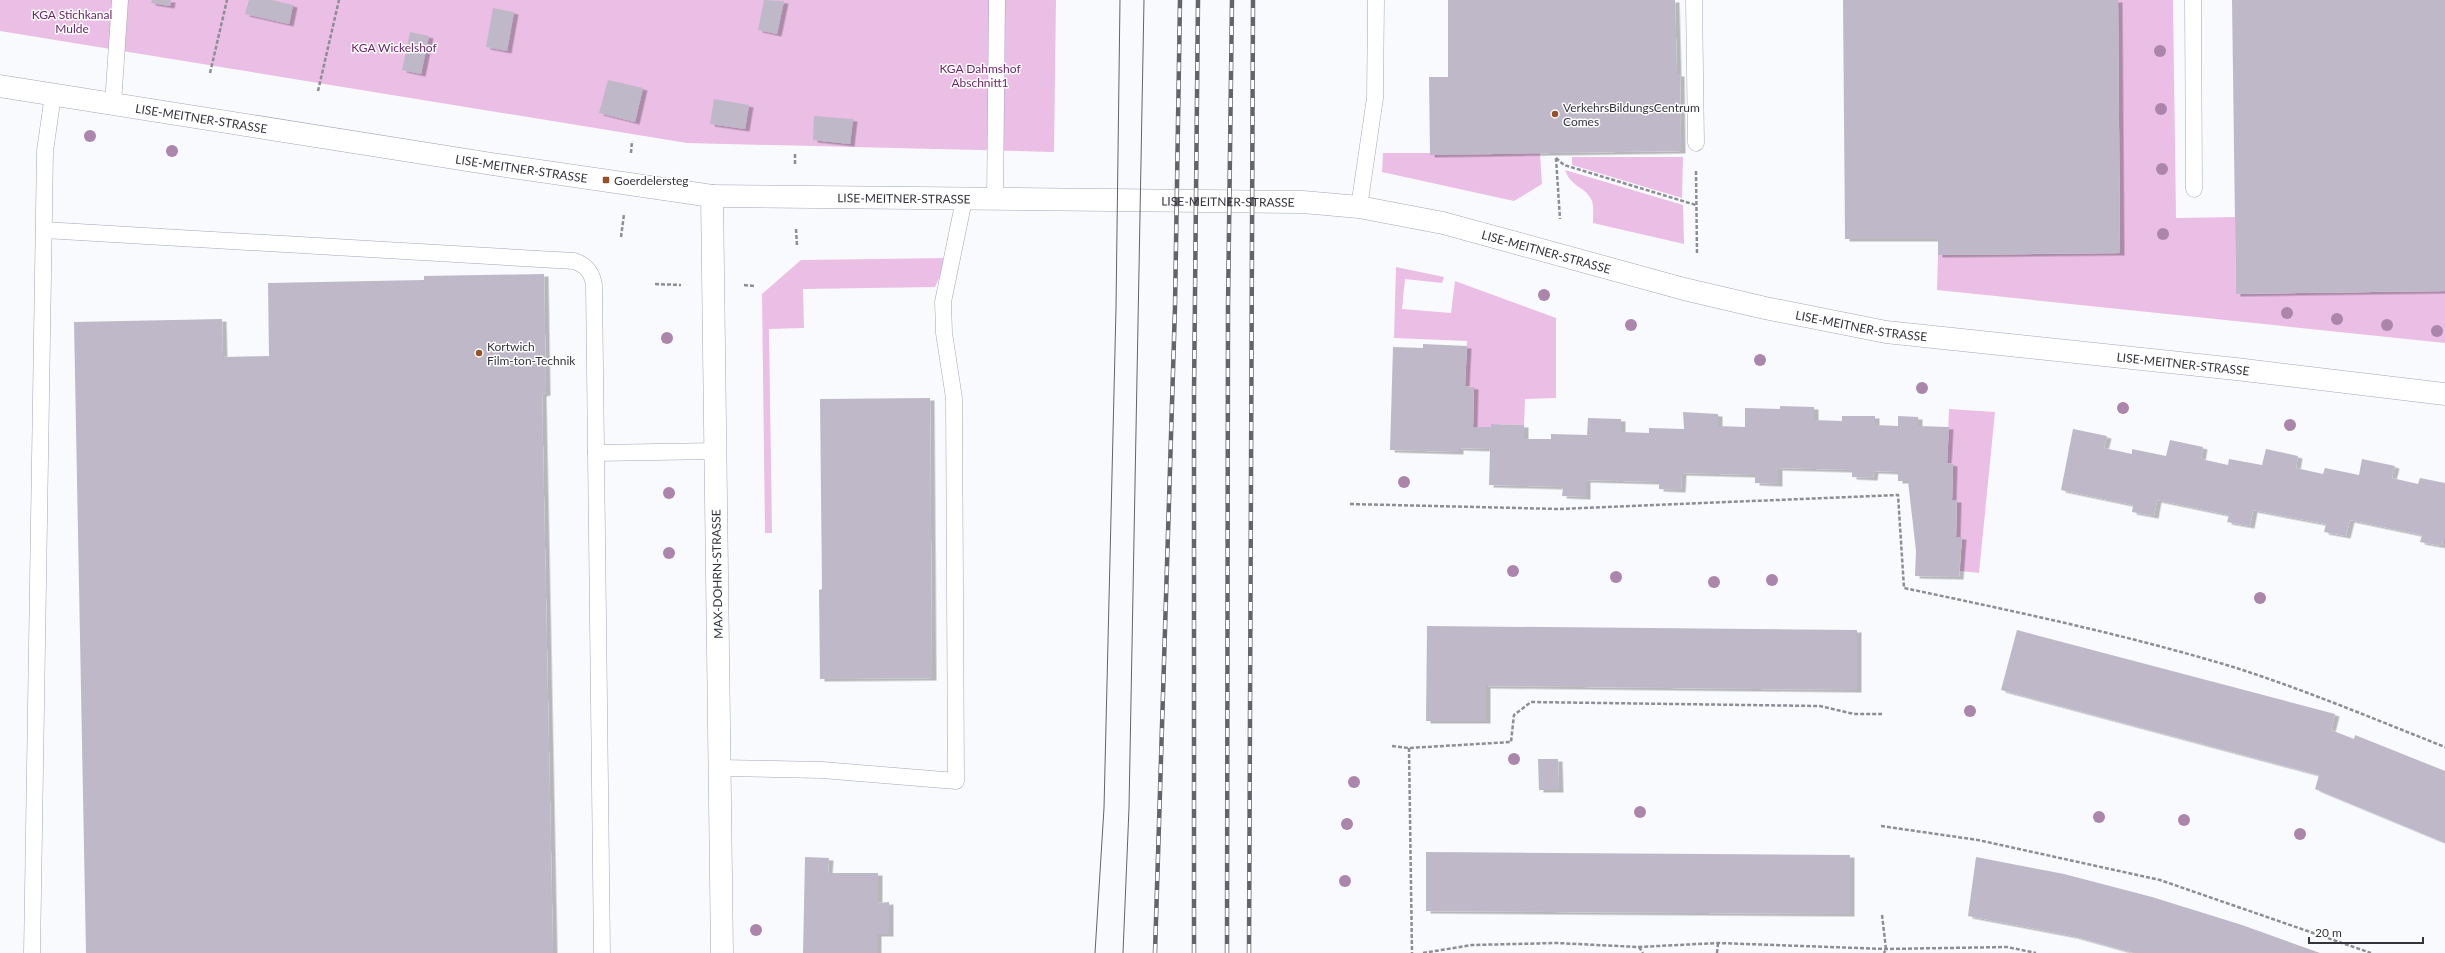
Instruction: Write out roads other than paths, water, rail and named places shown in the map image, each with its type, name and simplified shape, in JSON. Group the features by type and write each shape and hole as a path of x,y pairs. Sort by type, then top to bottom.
{"main road":[{"name":"LISE-MEITNER-STRASSE","path":"0,86 492,164 712,196 964,200 1303,202 1359,207 1451,225 1714,296 1886,332 2236,369 2445,394"},
{"name":"MAX-DOHRN-STRASSE","path":"712,196 722,953"}],"lane":[{"path":"113,104 120,0"},
{"path":"995,200 997,0"},
{"path":"1359,207 1375,98 1376,0"},
{"path":"1694,0 1696,143"},
{"path":"2193,0 2194,189"},
{"path":"32,953 45,151 53,95"},
{"path":"720,768 822,770 956,781 954,398 944,333 943,302 964,200"},
{"path":"44,230 574,262 582,264 589,270 594,285 602,953"},
{"path":"596,453 716,452"}],"tram line":[{"path":"1095,953 1104,808 1116,308 1120,0"},
{"path":"1123,953 1129,808 1144,0"}],"railway":[{"path":"1155,953 1175,307 1180,0"},
{"path":"1194,953 1194,394 1198,0"},
{"path":"1227,953 1228,307 1232,0"},
{"path":"1249,953 1253,0"}],"place":[{"name":"VerkehrsBildungsCentrum Comes","path":"1555,114"},
{"name":"Goerdelersteg","path":"606,180"},
{"name":"Kortwich Film-ton-Technik","path":"479,353"}],"park label":[{"name":"KGA Stichkanal Mulde","path":"72,21"},
{"name":"KGA Wickelshof","path":"394,47"},
{"name":"KGA Dahmshof Abschnitt1","path":"980,75"}]}
